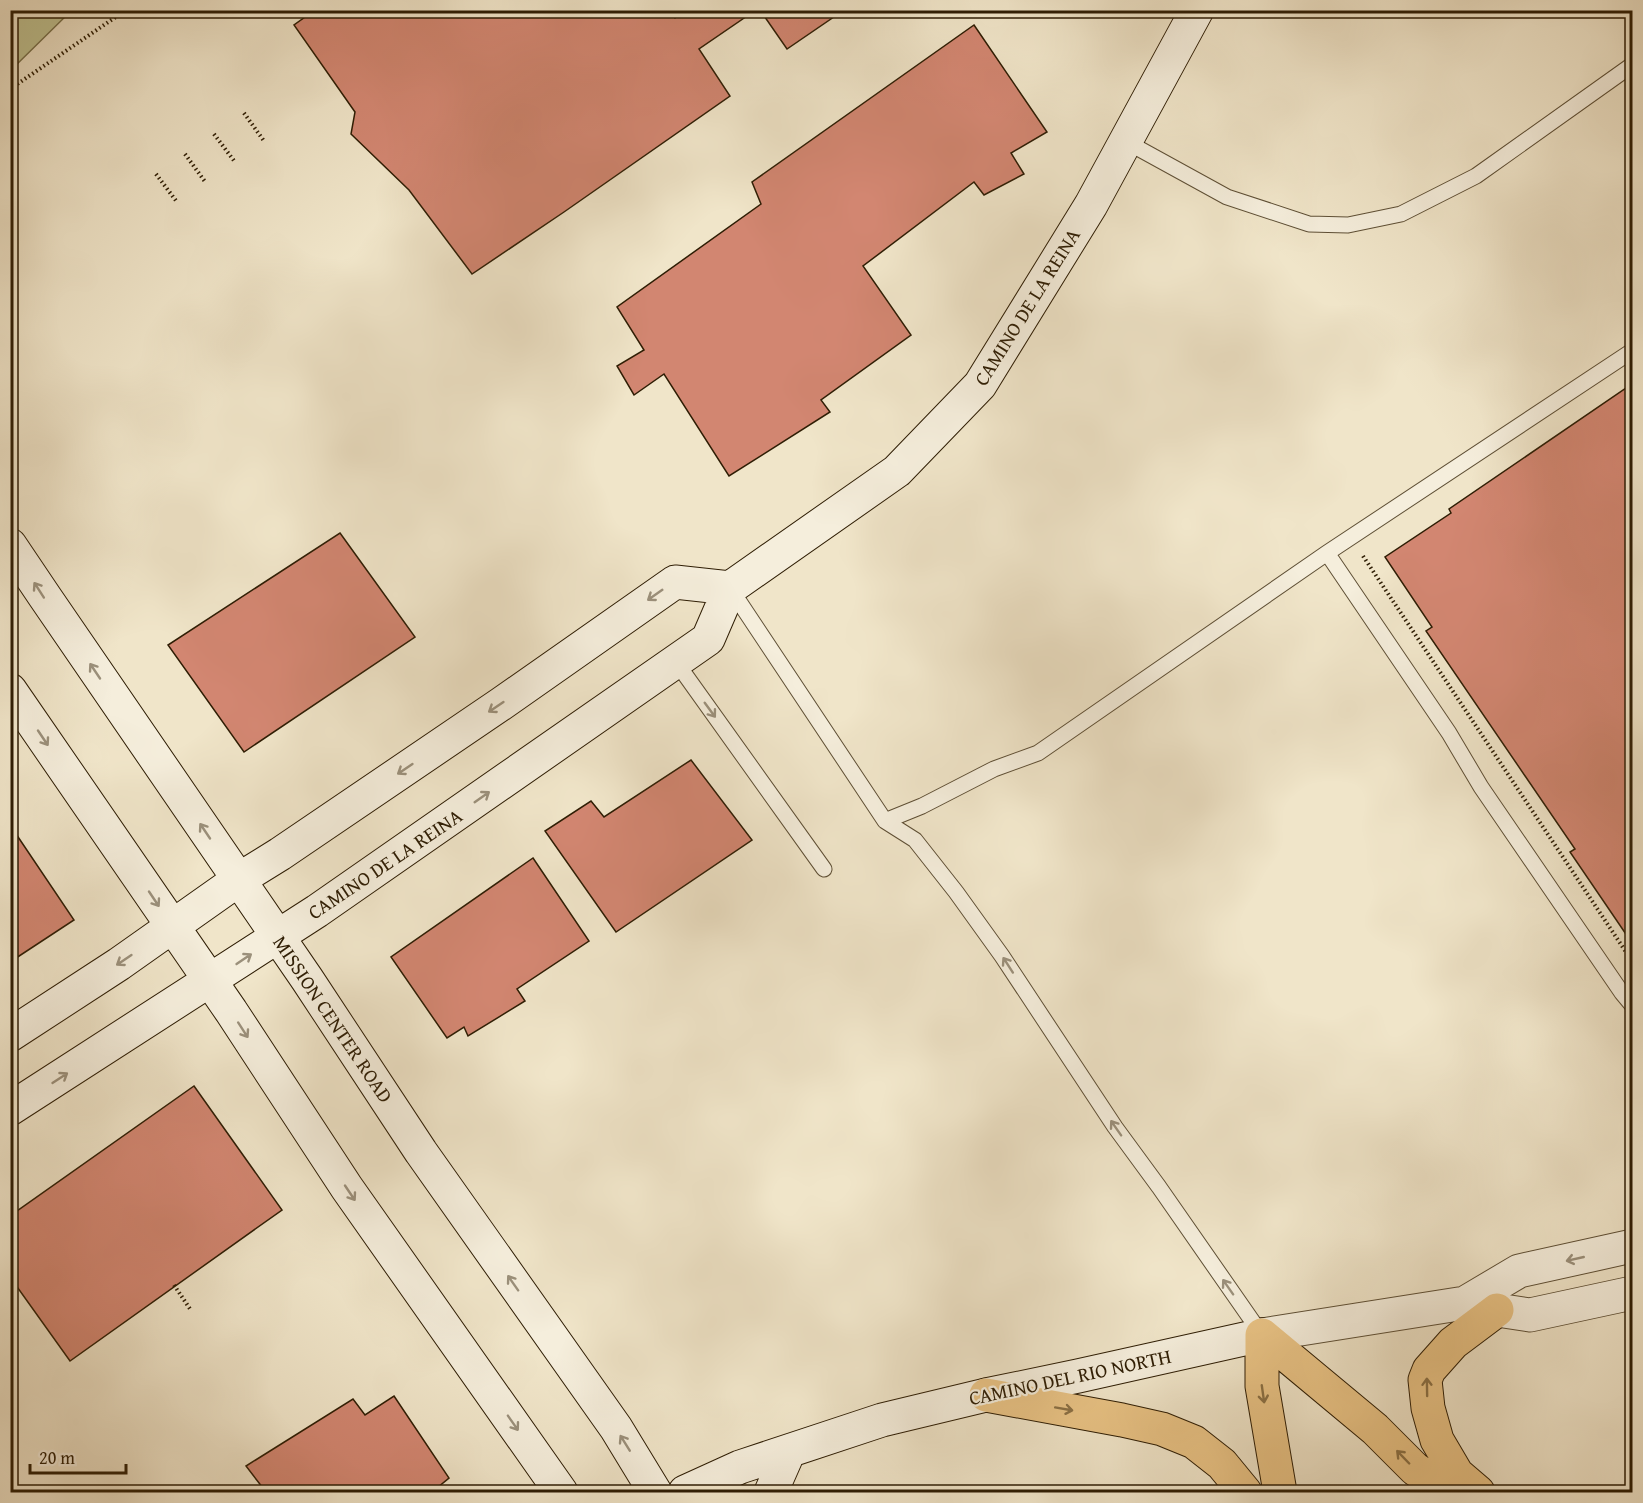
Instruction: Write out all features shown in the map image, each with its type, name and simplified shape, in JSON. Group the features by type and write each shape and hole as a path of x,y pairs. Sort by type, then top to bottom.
{"highway":[{"path":"1478,1492 1457,1474 1437,1440 1428,1408 1425,1380 1429,1370 1453,1343 1497,1310"},
{"path":"1262,1335 1262,1386 1280,1492"},
{"path":"1262,1335 1375,1429 1415,1469 1449,1492"},
{"path":"986,1395 1122,1420 1162,1430 1194,1442 1222,1464 1245,1492"}],"main road":[{"name":"CAMINO DE LA REINA","path":"10,1109 210,982 346,891 708,639 730,588 897,471 980,385 1091,205 1197,10"},
{"name":"MISSION CENTER ROAD","path":"10,545 278,936 421,1152 616,1428 655,1492"},
{"path":"10,1035 473,723 675,582 730,588"},
{"path":"10,690 173,927 353,1197 561,1492"},
{"name":"CAMINO DEL RIO NORTH","path":"1465,1303 1519,1271 1632,1246"},
{"name":"CAMINO DEL RIO NORTH","path":"685,1492 740,1467 882,1420 1262,1335 1465,1303 1530,1314 1632,1293"},
{"path":"771,1492 789,1451"}],"lane":[{"path":"1125,141 1227,197 1309,224 1348,225 1401,214 1476,176 1632,65"},
{"path":"885,821 922,806 994,769 1038,753 1327,553 1632,351"},
{"path":"1327,553 1449,733 1481,787 1627,988 1632,1005"},
{"path":"730,588 885,821 915,840 962,901 1002,956 1115,1127 1159,1186 1262,1335"},
{"path":"676,662 824,869"}],"path":[{"path":"10,89 126,10"},
{"path":"244,114 264,141"},
{"path":"214,134 234,162"},
{"path":"185,154 206,183"},
{"path":"156,174 177,202"},
{"path":"1363,555 1632,961"},
{"path":"174,1285 190,1309"}],"green space":[{"path":"11,10 71,10 71,11 11,70"}],"building":[{"path":"315,10 670,10 675,18 685,10 744,10 747,16 699,49 730,96 472,274 409,190 351,134 355,112 294,25"},
{"path":"760,10 844,10 787,49"},
{"path":"974,25 1047,132 1011,153 1024,174 984,195 974,182 863,266 911,335 821,400 830,412 729,476 664,374 634,395 617,366 644,350 617,307 761,204 752,182"},
{"path":"1632,384 1632,943 1570,852 1575,849 1426,631 1432,627 1385,557 1451,513 1449,509"},
{"path":"1632,384 1632,943 1570,852 1575,849 1426,631 1432,627 1385,557 1451,513 1449,509"},
{"path":"340,533 415,637 244,752 168,645"},
{"path":"691,760 752,840 616,932 545,831 591,801 604,817"},
{"path":"10,825 74,920 10,962"},
{"path":"533,858 589,941 517,989 525,1001 468,1036 464,1027 447,1038 391,957"},
{"path":"194,1086 282,1210 70,1361 10,1277 10,1216"},
{"path":"394,1396 449,1478 432,1492 266,1492 246,1466 353,1399 365,1415"}],"tram line":[{"path":"10,18 41,10"}]}
